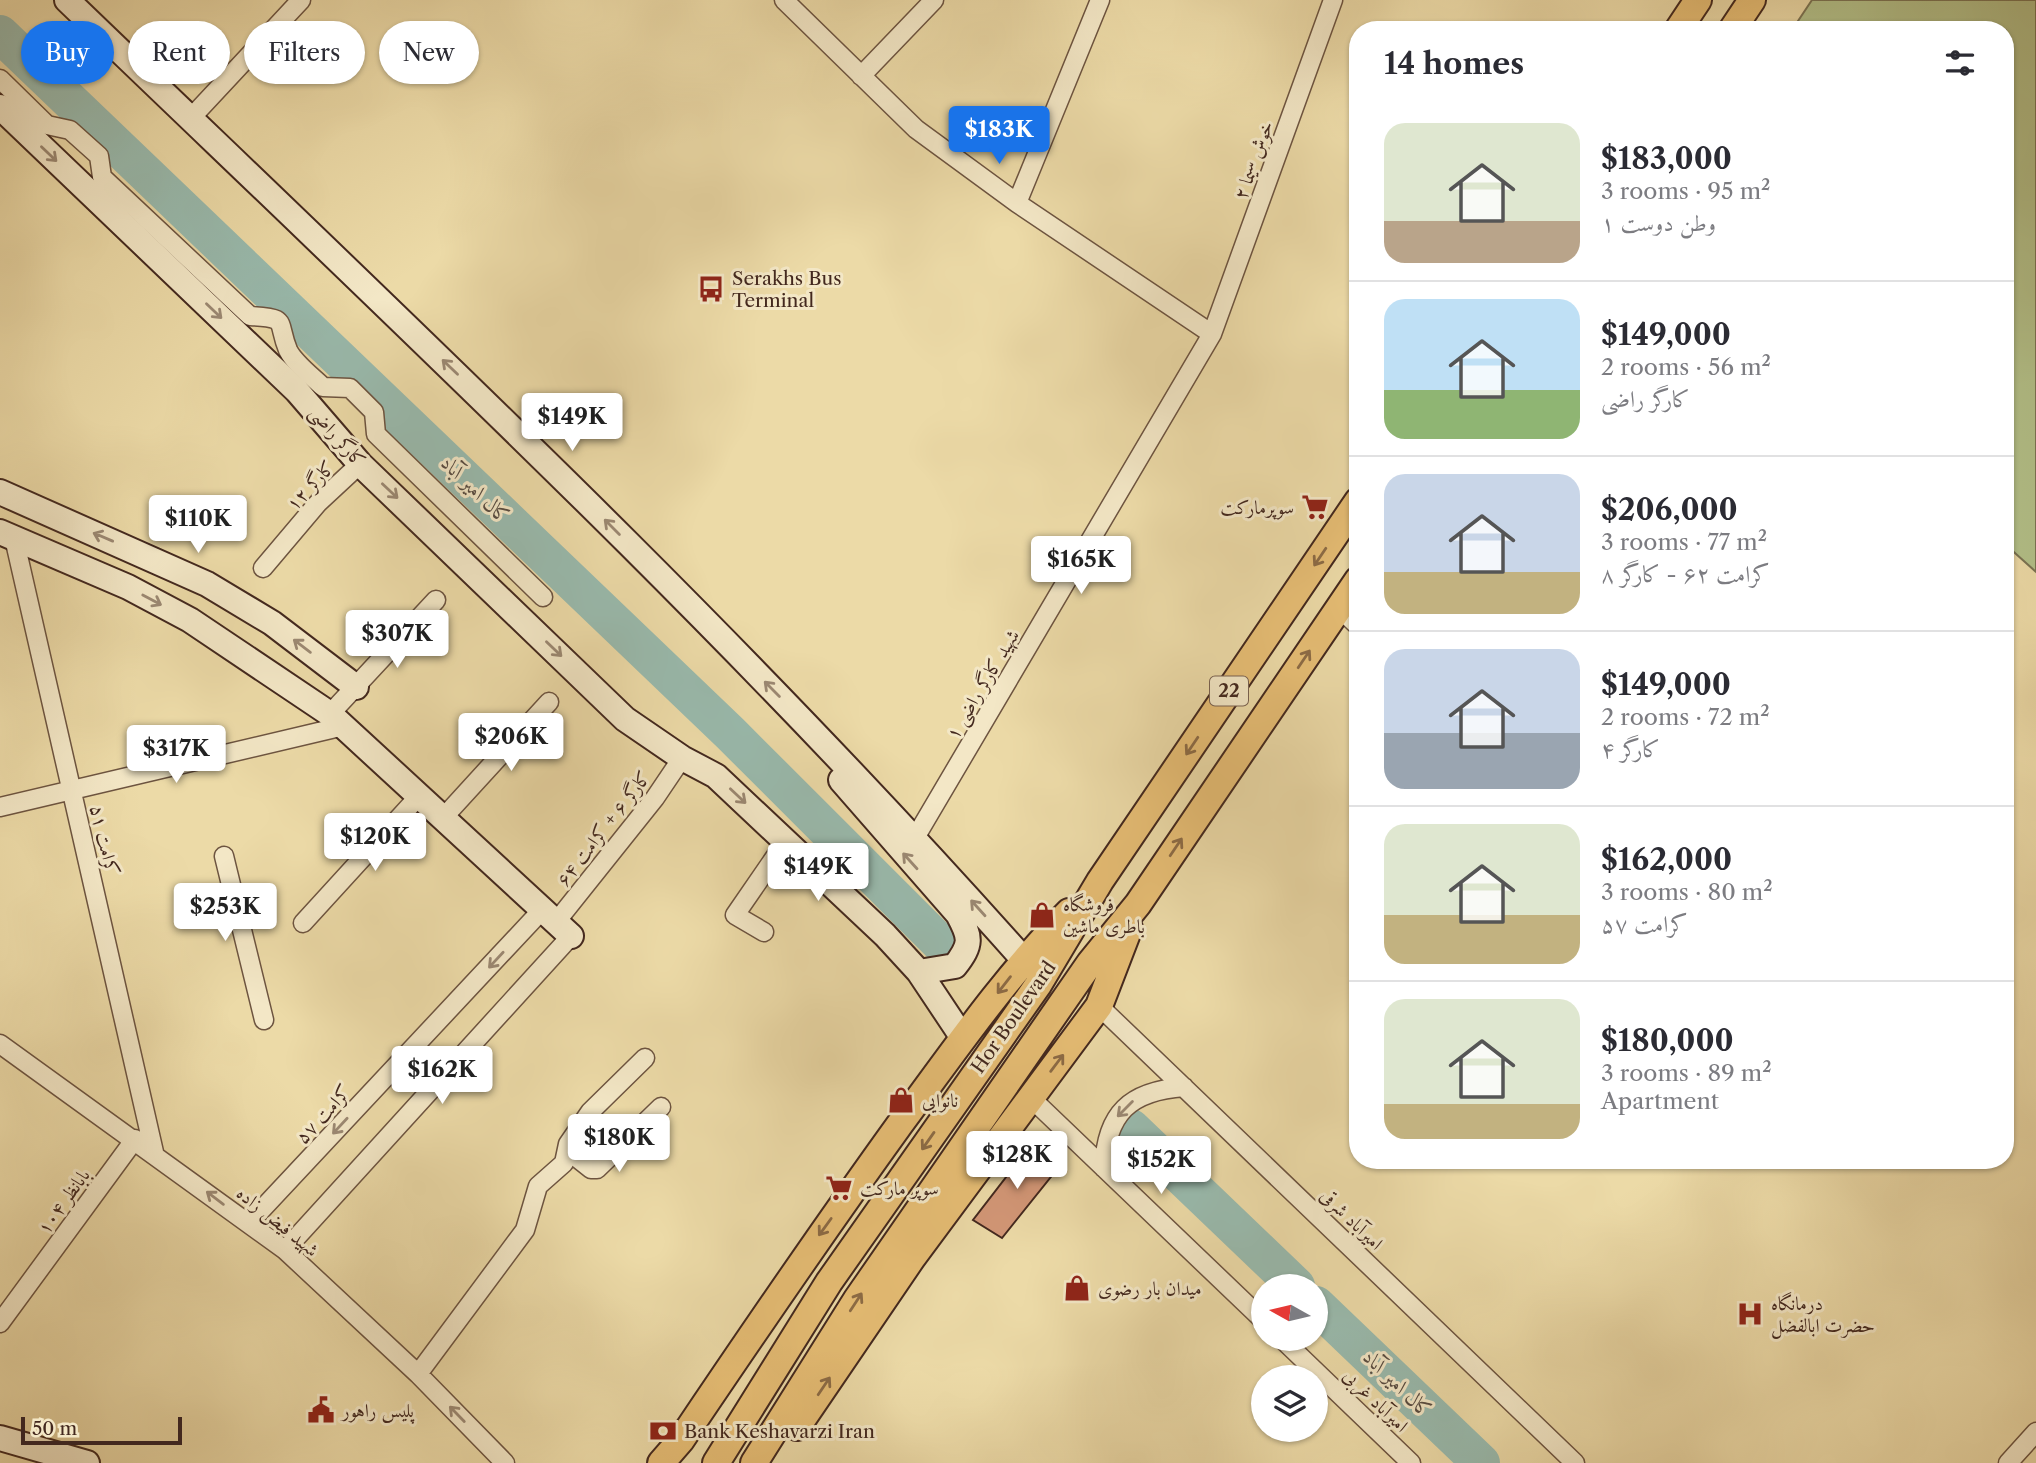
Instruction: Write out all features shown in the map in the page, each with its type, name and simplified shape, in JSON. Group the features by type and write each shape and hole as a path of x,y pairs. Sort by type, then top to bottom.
{"main road":[{"path":"1684,21 1698,0"},
{"path":"1738,21 1752,0"},
{"name":"Hor Boulevard","path":"716,1463 829,1282 1038,985 1100,881 1349,514"},
{"name":"Hor Boulevard","path":"754,1463 857,1298 1090,963 1138,904 1348,617"},
{"name":"22","path":"661,1463 681,1440 801,1261 963,1038 1023,959 1100,881"},
{"name":"22","path":"772,1463 912,1258 1100,1006 1138,904"}],"street":[{"path":"67,0 523,437 809,727 915,838 1023,959"},
{"path":"190,119 301,0"},
{"path":"784,0 916,129 1017,203 1212,334"},
{"path":"861,76 934,0"},
{"path":"1017,203 1100,0"},
{"name":"خوش سیما ۲","path":"1212,334 1333,0"},
{"path":"0,79 47,125 70,130 99,156 102,177 250,316 274,317 284,326 289,352 323,387 350,388 374,412 376,434 543,597"},
{"name":"کارگر راضی","path":"0,107 298,391 360,464 625,719 681,758 716,776 786,841 919,972 963,1038"},
{"name":"شهید کارگر راضی ۱","path":"915,838 1212,334"},
{"name":"کارگر ۱۲","path":"263,568 318,503 360,464"},
{"path":"1,487 207,584 272,623 356,687"},
{"path":"7,535 128,587 190,620 337,720 556,923 285,1250"},
{"name":"کرامت ۵۱","path":"7,535 72,790 154,1152"},
{"path":"0,807 337,720 356,687 436,600"},
{"path":"443,818 550,702"},
{"path":"809,727 847,790 958,914 969,935 966,952 955,966 919,972"},
{"name":"کارگر ۶ + کرامت ۶۴","path":"556,923 655,798 681,758"},
{"path":"303,923 419,796"},
{"path":"764,932 735,915 786,841"},
{"path":"224,856 264,1020"},
{"name":"کرامت ۵۷","path":"249,1223 556,923"},
{"name":"امیرآباد شرقی","path":"1100,1006 1576,1463"},
{"name":"شهید فیض زاده","path":"0,1044 154,1152 285,1250 418,1374 505,1463"},
{"path":"418,1374 525,1230 535,1191 564,1163 567,1150 590,1112 645,1058"},
{"path":"1104,1168 1105,1142 1115,1118 1134,1100 1157,1089 1184,1087"},
{"path":"1031,1098 1251,1309"},
{"path":"567,1150 591,1169 597,1169 661,1107"},
{"name":"بابانظر ۱۰۴","path":"0,1322 135,1139"},
{"name":"امیرآباد غربی","path":"1294,1351 1411,1463"},
{"path":"2008,1463 2036,1432"},
{"path":"0,1438 87,1463"}],"green space":[{"path":"1812,0 2036,0 2036,572 2014,552 2014,21 1798,21"}],"building":[{"path":"1034,1141 1058,1168 1002,1238 973,1220"}],"waterway":[{"name":"کال امیر آباد","path":"0,34 730,733 947,950"},
{"name":"کال امیر آباد","path":"1131,1128 1283,1274"},
{"name":"کال امیر آباد","path":"1328,1316 1481,1463"}],"place":[{"name":"Serakhs Bus Terminal","path":"711,289"},
{"name":"سوپرمارکت","path":"1315,507"},
{"name":"فروشگاه باطری ماشین","path":"1042,915"},
{"name":"نانوایی","path":"901,1100"},
{"name":"سوپر مارکت","path":"839,1188"},
{"name":"میدان بار رضوی","path":"1077,1288"},
{"name":"درمانگاه حضرت ابالفضل","path":"1750,1314"},
{"name":"پلیس راهور","path":"321,1410"},
{"name":"Bank Keshavarzi Iran","path":"663,1431"}]}
